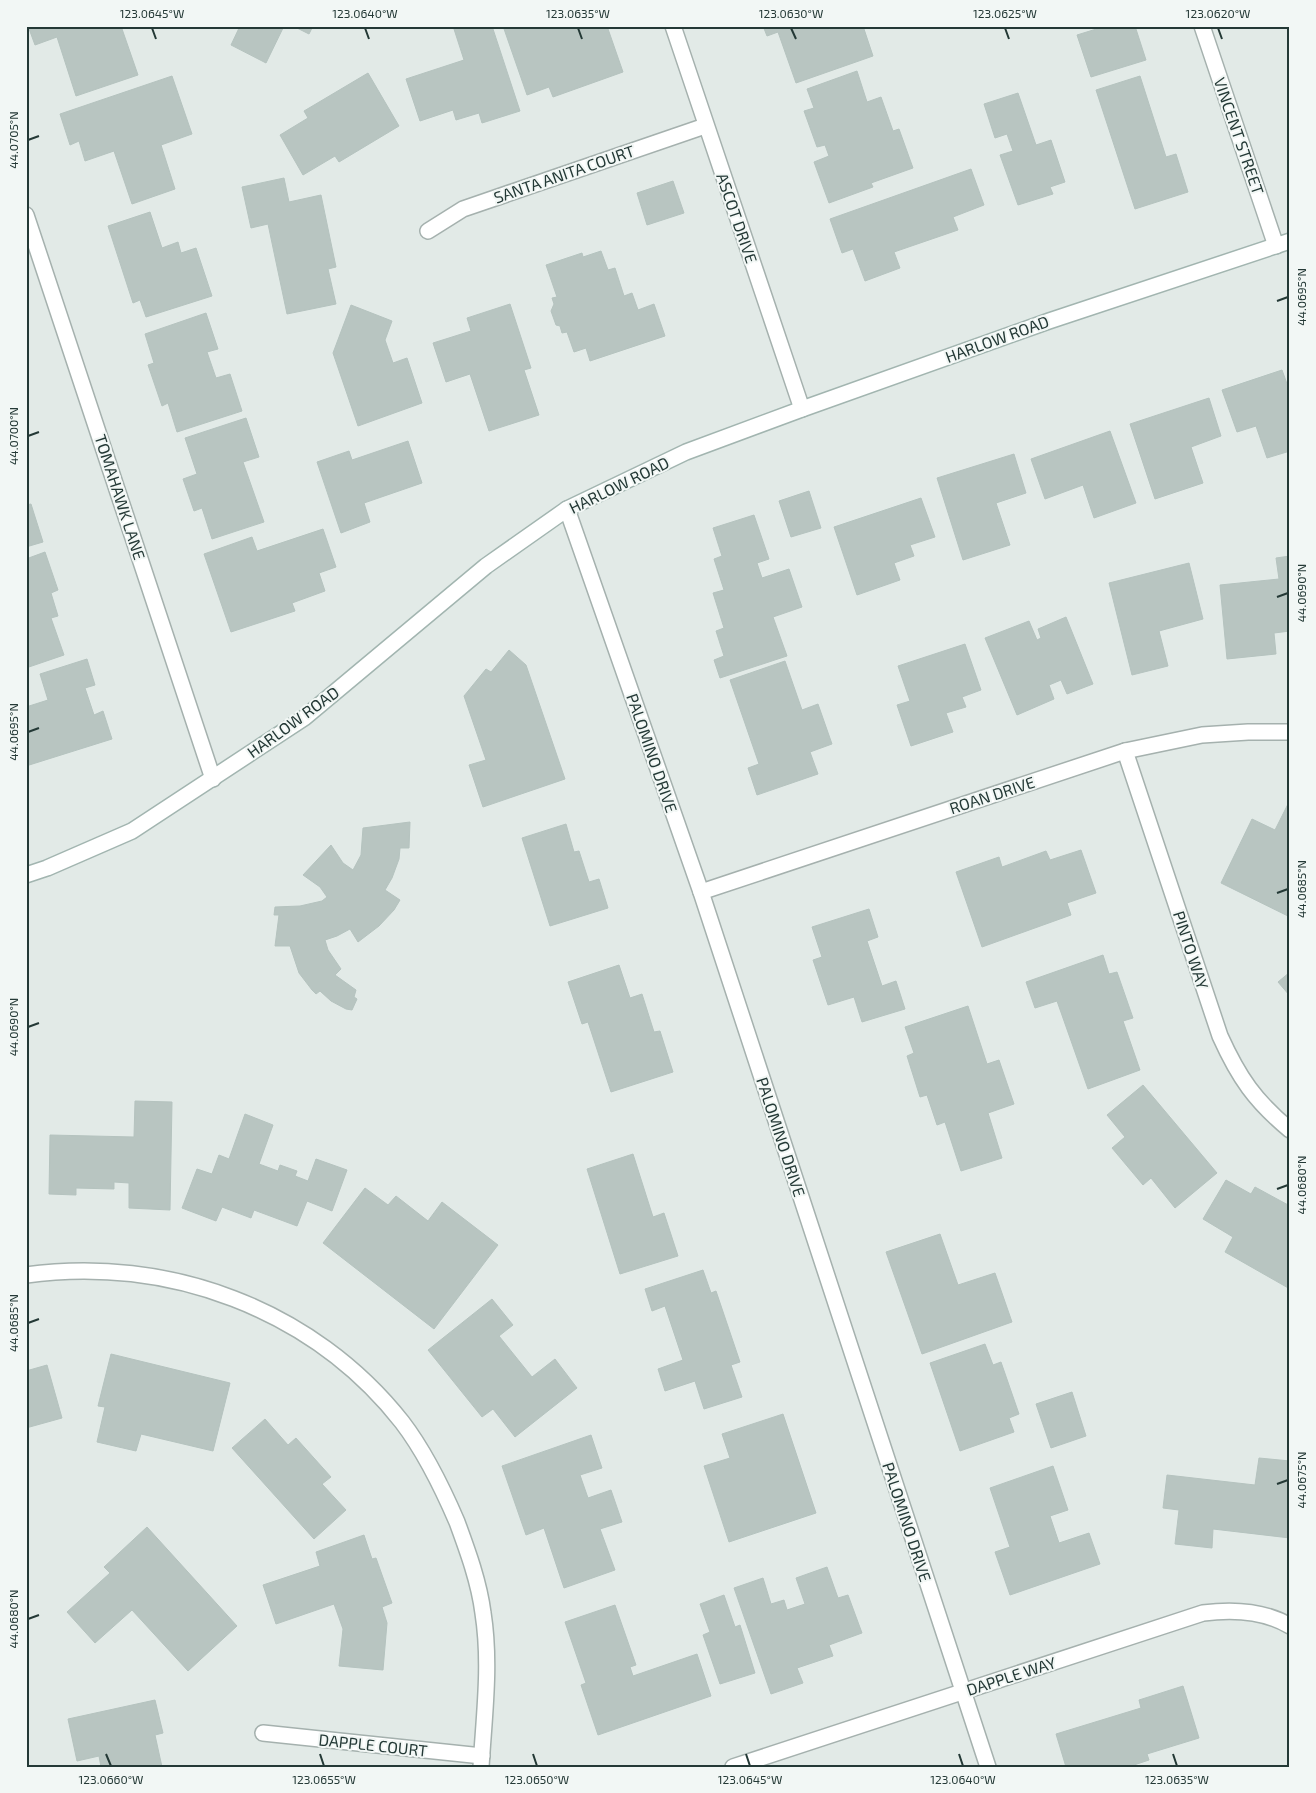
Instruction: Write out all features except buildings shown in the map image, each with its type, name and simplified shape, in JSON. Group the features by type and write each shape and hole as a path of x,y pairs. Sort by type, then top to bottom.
{"street":[{"name":"ASCOT DRIVE","path":"673,26 705,126 802,409"},
{"name":"VINCENT STREET","path":"1202,26 1283,243"},
{"name":"SANTA ANITA COURT","path":"428,231 463,209 705,126"},
{"name":"TOMAHAWK LANE","path":"26,215 214,779"},
{"name":"HARLOW ROAD","path":"26,875 47,868 132,831 214,779 304,718 486,566 568,509 686,452 1056,318 1283,243"},
{"name":"PALOMINO DRIVE","path":"568,509 701,892 988,1767"},
{"name":"ROAN DRIVE","path":"701,892 1125,751 1202,735 1290,732"},
{"name":"PINTO WAY","path":"1125,751 1220,1036 1246,1086 1272,1115 1290,1130"},
{"path":"26,1275 56,1272 119,1271 158,1277 242,1301 274,1315 307,1335 358,1375 383,1400 419,1447 434,1473 449,1504 476,1575 487,1649 482,1762"},
{"name":"DAPPLE WAY","path":"733,1767 1203,1613 1243,1610 1266,1615 1290,1626"},
{"name":"DAPPLE COURT","path":"263,1733 482,1762"}]}
